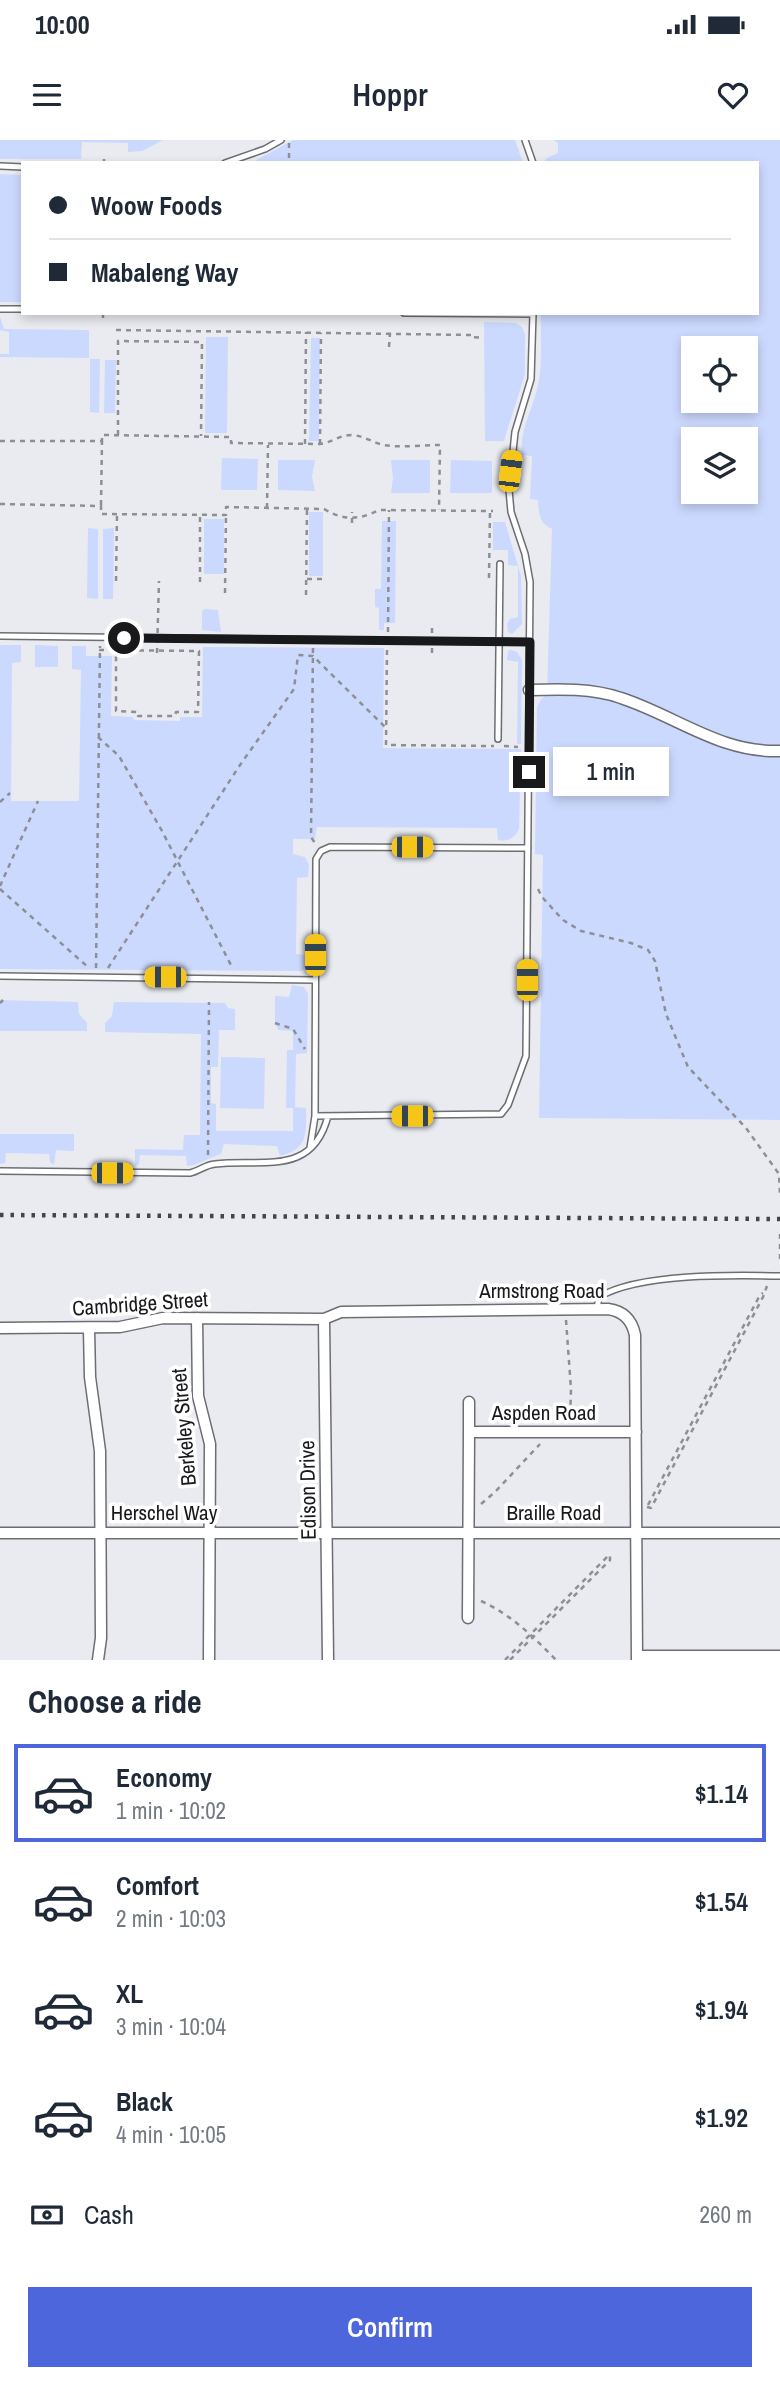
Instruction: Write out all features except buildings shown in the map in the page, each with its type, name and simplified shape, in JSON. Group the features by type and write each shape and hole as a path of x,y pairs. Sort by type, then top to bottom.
{"street":[{"path":"529,690 584,691 617,696 727,744 758,751 780,751"},
{"name":"Armstrong Road","path":"324,1319 341,1312 566,1309 619,1311 628,1318 634,1329 637,1658"},
{"name":"Cambridge Street","path":"0,1328 89,1329 120,1327 163,1318 324,1319"},
{"name":"Berkeley Street","path":"197,1318 198,1396 209,1444 209,1660"},
{"name":"Edison Drive","path":"324,1319 328,1660"},
{"path":"89,1329 90,1377 100,1451 101,1638 98,1660"},
{"path":"469,1402 469,1432"},
{"name":"Aspden Road","path":"468,1618 469,1432 636,1432"},
{"name":"Herschel Way","path":"0,1533 328,1532"},
{"name":"Braille Road","path":"328,1532 780,1532"},
{"path":"637,1658 780,1656"}],"lane":[{"path":"232,161 281,140"},
{"path":"525,140 532,161"},
{"path":"0,166 21,167"},
{"path":"0,309 21,309"},
{"path":"315,1116 495,1115 505,1111 526,1056 530,582 525,554 511,512 509,490 515,432 531,379 533,315"},
{"path":"498,739 500,564"},
{"path":"265,631 265,639"},
{"path":"0,636 100,638 173,635 265,639 530,642"},
{"path":"28,636 28,645"},
{"path":"66,636 66,646"},
{"path":"310,1149 315,1116 316,859 321,851 330,847 528,848"},
{"path":"0,976 315,979"},
{"path":"0,1171 190,1173 207,1165 282,1163 297,1158 310,1149 321,1135 328,1116"},
{"path":"597,1309 599,1297 614,1288 635,1283 730,1275 780,1276"}],"path":[{"path":"289,140 289,161"},
{"path":"116,330 471,335 484,338"},
{"path":"160,331 160,341"},
{"path":"305,444 306,332"},
{"path":"320,444 321,333"},
{"path":"389,347 390,334"},
{"path":"118,435 118,341 160,341 202,342 201,436"},
{"path":"320,419 326,419"},
{"path":"226,515 101,516 102,433 231,436 231,443 268,444 325,444 338,437 352,435 372,439 382,445 440,445 439,510"},
{"path":"0,441 102,442"},
{"path":"267,508 268,444"},
{"path":"0,504 101,506"},
{"path":"225,593 226,507 324,509 352,521 379,510 491,511 489,586"},
{"path":"306,595 307,509"},
{"path":"389,510 386,745 529,747"},
{"path":"352,512 352,521"},
{"path":"116,581 117,514"},
{"path":"200,515 200,582"},
{"path":"307,579 323,579"},
{"path":"157,653 159,582"},
{"path":"432,624 432,653"},
{"path":"38,801 0,888 91,970 96,970 100,638"},
{"path":"313,639 311,837 321,851"},
{"path":"99,650 116,650 199,652 198,712 176,712 175,716 138,716 138,712 116,711 116,650"},
{"path":"107,969 240,765 294,689 298,655 313,656 387,729"},
{"path":"98,737 119,756 232,964 234,978"},
{"path":"0,802 10,793"},
{"path":"537,888 563,920 581,930 648,950 656,961 666,1014 688,1068 746,1128 779,1174 780,1194"},
{"path":"207,1165 209,1002"},
{"path":"275,1023 293,1029 315,1066"},
{"path":"780,1234 780,1261"},
{"path":"647,1507 651,1508 763,1293"},
{"path":"566,1309 571,1389 569,1432"},
{"path":"469,1510 485,1502 495,1492 541,1443 546,1432"},
{"path":"510,1660 610,1554"},
{"path":"468,1595 492,1606 532,1635 556,1660"},
{"path":"505,1660 532,1635"}],"shaded area":[{"path":"0,140 163,140 142,151 128,152 128,143 82,142 81,159 0,159"},
{"path":"293,140 515,140 522,161 255,161"},
{"path":"554,140 780,140 780,1120 539,1118 543,855 535,854 537,707 547,695 552,529 542,521 538,500 530,499 532,456 522,455 522,446 524,428 540,377 541,315 759,315 759,161 545,161 558,153 558,143"},
{"path":"0,174 21,175 21,302 0,302"},
{"path":"0,317 4,329 89,330 89,358 0,357 0,354 9,354 9,332 0,330"},
{"path":"484,322 516,323 522,327 525,334 525,374 504,441 485,441"},
{"path":"206,337 228,337 227,433 205,433"},
{"path":"311,338 320,338 319,441 309,441"},
{"path":"90,359 100,359 99,413 90,412"},
{"path":"105,360 116,360 115,413 104,413"},
{"path":"222,458 258,459 257,490 221,490"},
{"path":"278,460 315,460 312,477 315,491 278,490"},
{"path":"391,460 430,460 430,493 391,493"},
{"path":"451,460 492,461 492,493 450,493"},
{"path":"309,512 323,512 323,576 309,576"},
{"path":"204,519 224,519 224,574 204,574"},
{"path":"382,521 396,521 395,623 384,623 384,630 379,630 379,608 375,607 375,589 381,589"},
{"path":"493,522 505,522 521,576 522,624 512,634 508,632 507,624 510,619 518,617 518,566 508,565 508,550 493,550"},
{"path":"88,528 98,529 98,599 87,598"},
{"path":"114,528 113,599 103,599 103,529"},
{"path":"218,610 221,632 202,630 202,611"},
{"path":"0,645 21,645 21,662 12,663 11,801 79,801 81,670 72,669 72,646 86,646 86,656 112,656 111,716 133,717 134,720 180,721 180,717 202,717 203,647 384,648 383,748 521,749 519,829 511,839 498,840 497,828 317,827 315,839 293,839 293,854 305,857 309,865 308,877 297,878 296,954 308,955 308,965 302,971 0,969"},
{"path":"35,645 58,646 58,667 35,667"},
{"path":"508,651 517,652 522,660 521,744 517,744 518,662 507,660"},
{"path":"292,985 304,987 308,994 307,1053 296,1054 295,1107 306,1108 305,1132 301,1144 280,1156 277,1146 224,1144 221,1154 191,1166 187,1166 186,1156 140,1155 139,1164 135,1166 135,1149 183,1150 184,1135 200,1135 201,1034 105,1032 105,1023 112,1016 114,1002 225,1003 228,1008 235,1009 235,1030 219,1030 218,1067 211,1067 211,1103 216,1104 216,1131 293,1131 293,1108 286,1108 287,1050 293,1050 293,1031 278,1030 275,1025 275,996 289,997"},
{"path":"0,1000 78,1002 79,1014 87,1023 87,1031 0,1031"},
{"path":"221,1057 265,1058 264,1109 220,1108"},
{"path":"0,1134 74,1134 74,1151 56,1150 54,1165 50,1162 49,1154 6,1153 5,1163 0,1164"}],"railway":[{"path":"0,1215 780,1219"}],"route":[{"path":"124,638 530,642 529,772"}]}
